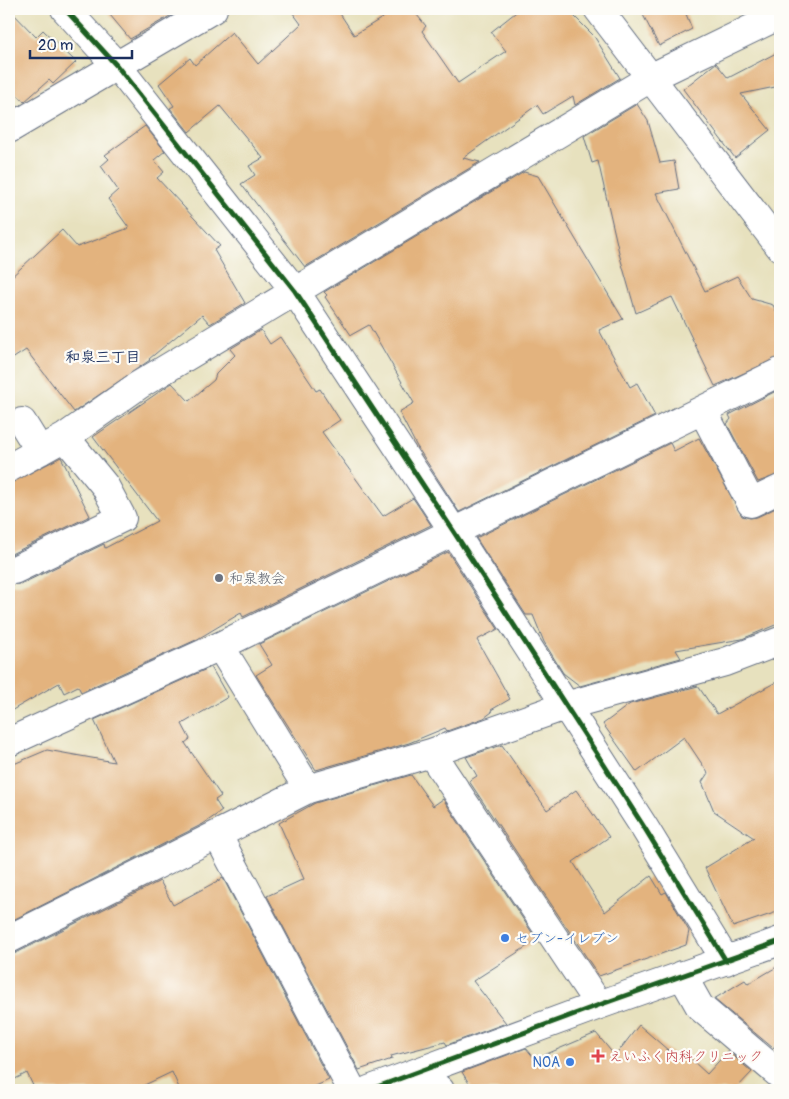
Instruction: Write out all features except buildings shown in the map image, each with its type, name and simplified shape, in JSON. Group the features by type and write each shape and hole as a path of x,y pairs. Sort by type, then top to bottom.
{"street":[{"path":"66,9 116,66 294,291 454,532 644,827 726,961"},
{"path":"9,129 213,9"},
{"path":"598,9 652,77 780,247"},
{"path":"9,468 65,437 139,385 652,77 780,15"},
{"path":"9,742 220,646 780,372"},
{"path":"703,411 751,503 780,489"},
{"path":"22,422 40,451"},
{"path":"14,570 122,518 105,486 65,437"},
{"path":"9,939 165,848 218,836 308,789 431,753 565,706 725,662 780,641"},
{"path":"220,646 308,789"},
{"path":"431,753 600,1005"},
{"path":"218,836 352,1090"},
{"path":"369,1090 780,941"},
{"path":"682,975 700,1007 780,1074"},
{"path":"418,1072 440,1090"}],"cycle path":[{"path":"65,9 117,66 295,291 454,532 644,827 726,961"},
{"path":"369,1090 599,1005 780,941"}],"place":[{"name":"和泉教会","path":"219,578"},
{"name":"セブン-イレブン","path":"505,938"},
{"name":"えいふく内科クリニック","path":"598,1056"},
{"name":"NOA","path":"570,1062"}],"district":[{"name":"和泉三丁目","path":"103,357"}]}
